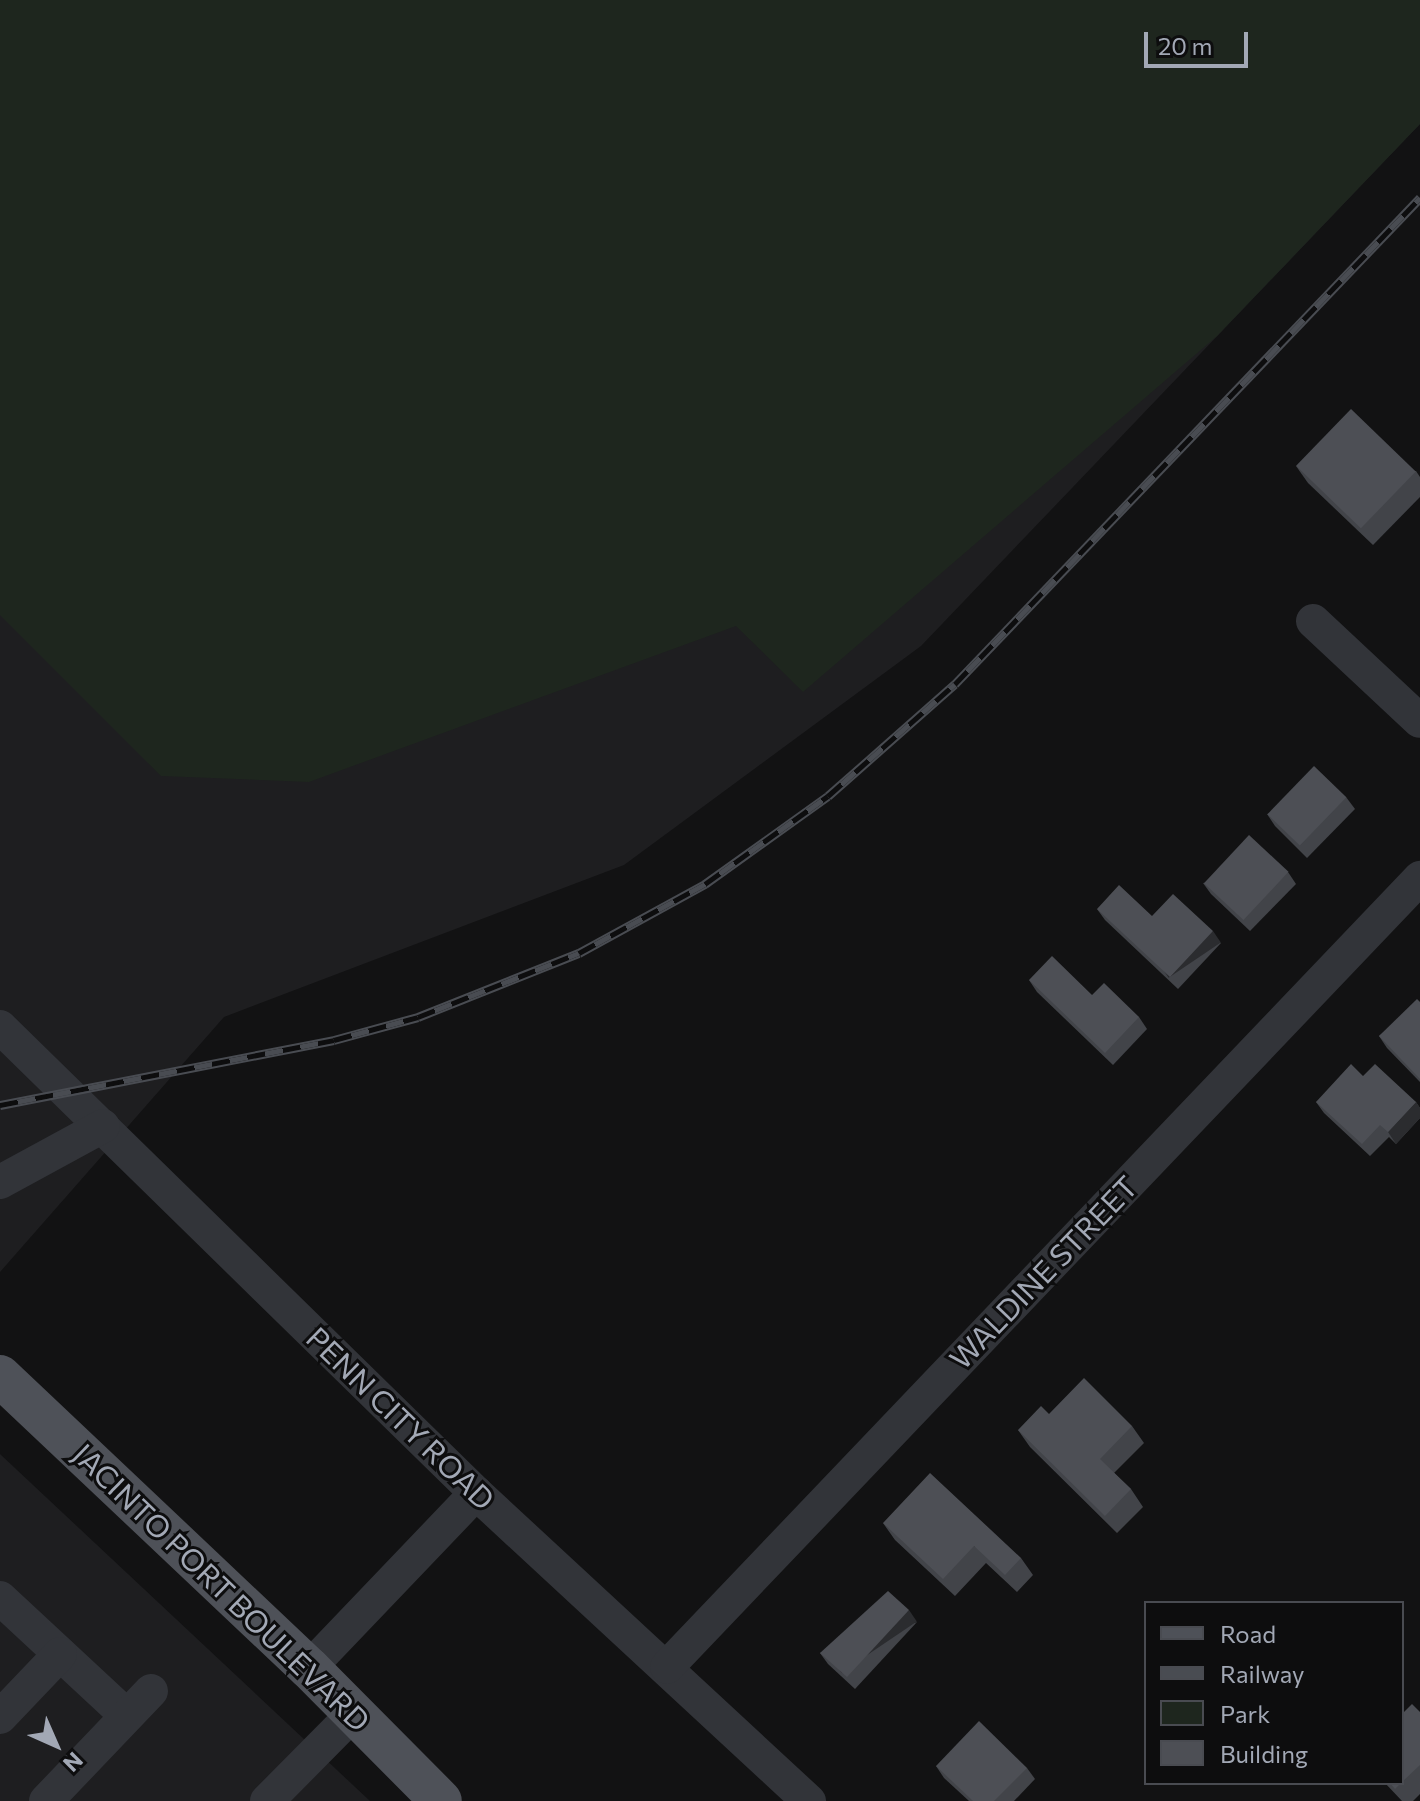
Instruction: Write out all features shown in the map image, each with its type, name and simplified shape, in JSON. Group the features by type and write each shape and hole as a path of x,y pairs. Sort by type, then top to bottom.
{"main road":[{"name":"JACINTO PORT BOULEVARD","path":"0,1376 355,1712 441,1801"}],"street":[{"path":"1313,621 1420,721"},
{"name":"WALDINE STREET","path":"667,1667 1420,878"},
{"name":"PENN CITY ROAD","path":"0,1027 476,1493 809,1801"},
{"path":"0,1182 103,1126"},
{"path":"309,1668 476,1493"},
{"path":"0,1598 127,1716"},
{"path":"0,1717 60,1654"},
{"path":"46,1801 151,1691"},
{"path":"267,1801 355,1712"}],"shaded area":[{"path":"0,0 1420,0 1420,124 921,646 624,865 224,1017 0,1272"},
{"path":"0,1454 370,1801 0,1801"}],"green space":[{"path":"0,0 1420,0 1420,124 1217,336 803,692 736,626 309,782 161,776 0,615"}],"building":[{"path":"1351,409 1416,472 1361,528 1296,466"},
{"path":"1314,766 1346,797 1300,845 1267,814"},
{"path":"1249,835 1288,872 1243,920 1204,883"},
{"path":"1119,885 1152,916 1173,894 1213,931 1170,977 1097,909"},
{"path":"1052,956 1092,995 1104,983 1139,1017 1105,1053 1029,980"},
{"path":"1417,999 1420,1002 1420,1079 1379,1036"},
{"path":"1351,1064 1363,1076 1375,1064 1416,1102 1388,1132 1380,1125 1362,1144 1316,1102"},
{"path":"1084,1378 1132,1426 1100,1459 1131,1489 1105,1516 1018,1430 1041,1406 1049,1414"},
{"path":"930,1473 1021,1558 1005,1575 974,1546 943,1579 883,1523"},
{"path":"888,1591 909,1610 847,1677 820,1653"},
{"path":"1412,1704 1420,1712 1420,1765 1404,1780 1404,1712"},
{"path":"979,1721 1027,1768 994,1801 973,1801 936,1766"}],"railway":[{"path":"0,1105 334,1040 418,1017 579,953 705,884 828,796 955,684 1420,198"}]}
